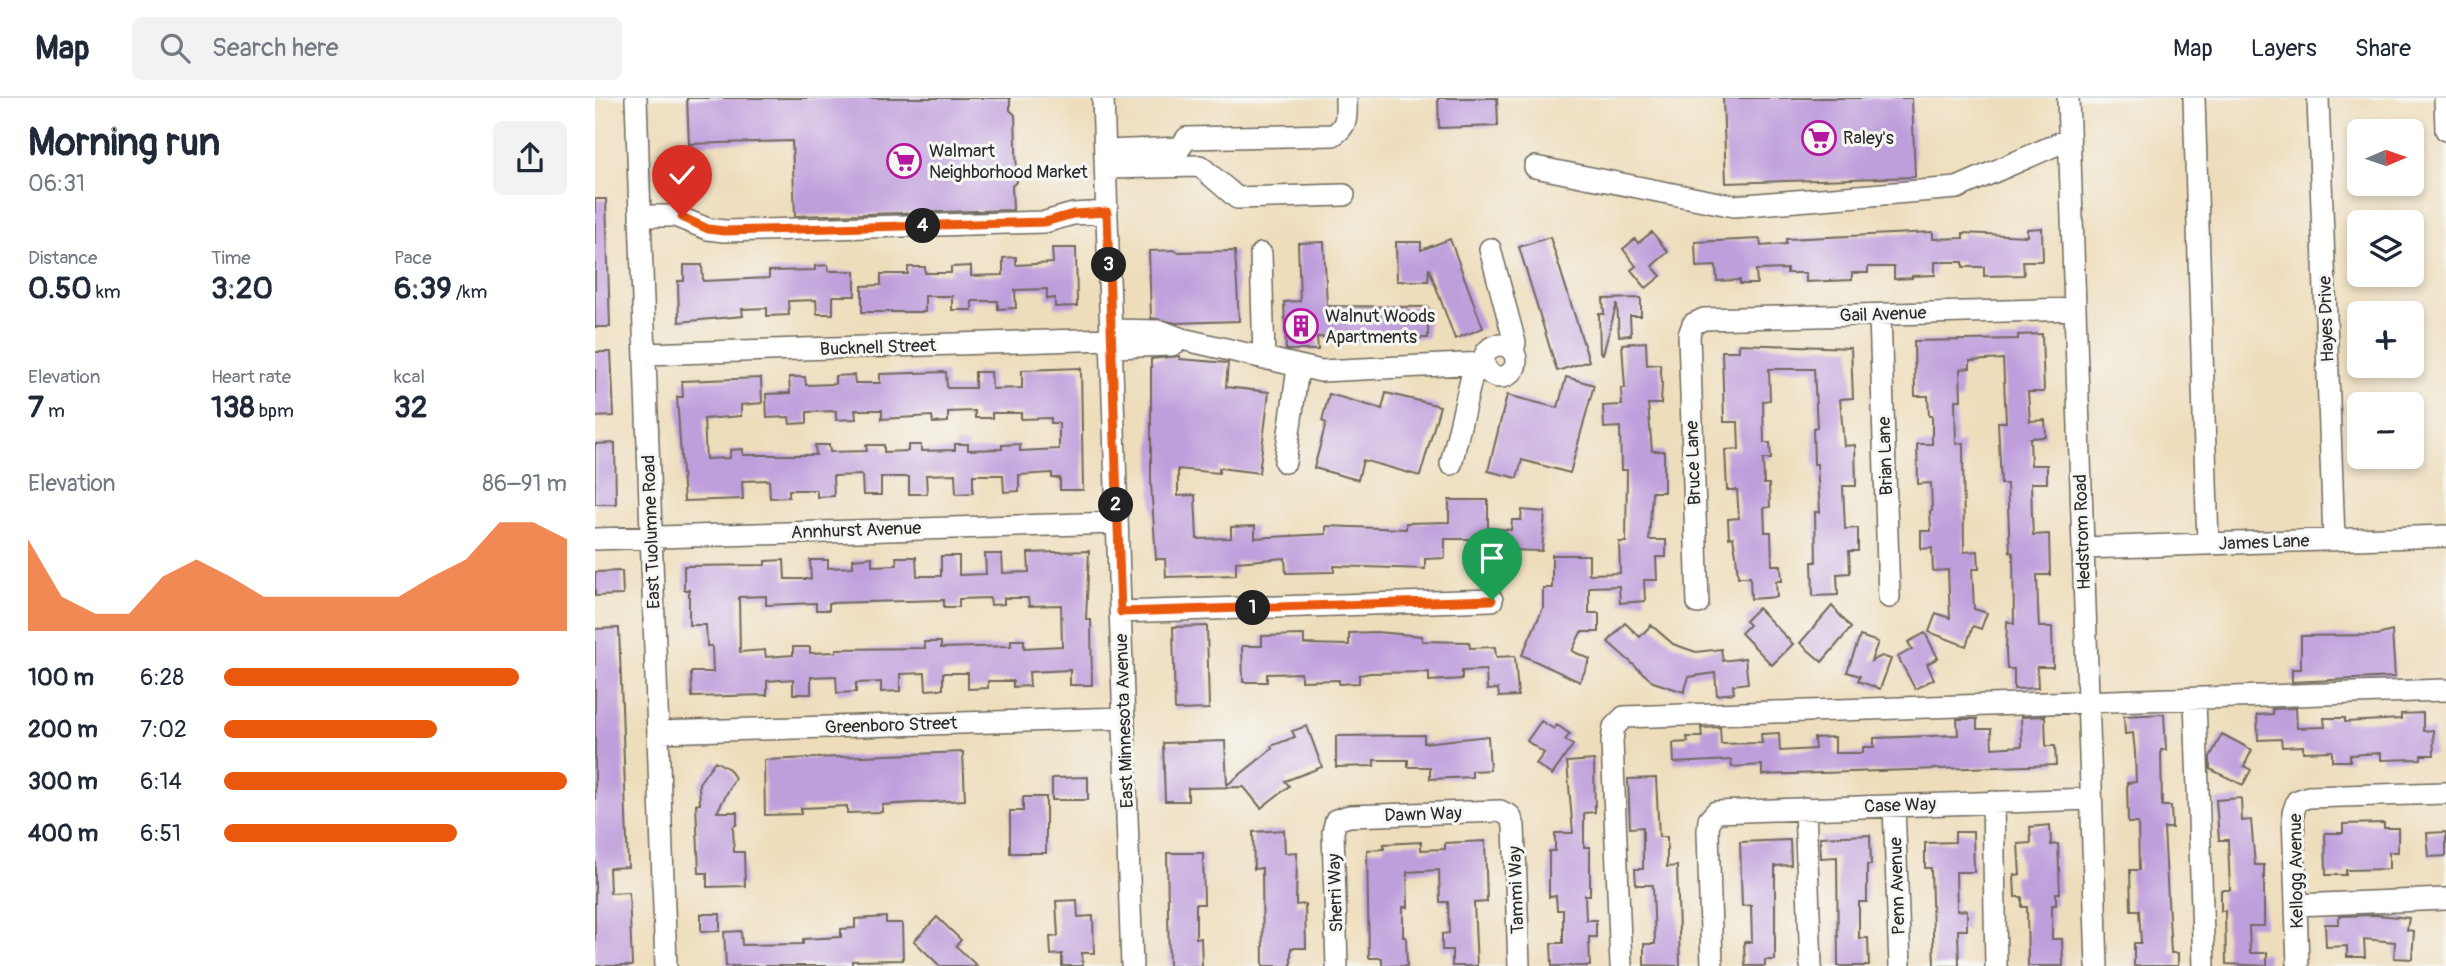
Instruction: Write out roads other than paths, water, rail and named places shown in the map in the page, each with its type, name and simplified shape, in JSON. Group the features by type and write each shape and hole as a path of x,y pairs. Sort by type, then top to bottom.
{"street":[{"name":"East Tuolumne Road","path":"636,98 666,966"},
{"name":"East Minnesota Avenue","path":"1104,98 1132,966"},
{"path":"1105,159 1180,148 1187,138 1333,135 1342,130 1346,120 1346,98"},
{"name":"Hedstrom Road","path":"2068,98 2097,966"},
{"path":"2194,98 2208,544"},
{"name":"Hayes Drive","path":"2318,98 2334,539"},
{"path":"2445,98 2446,130"},
{"path":"1535,167 1734,206 1957,188 2069,139"},
{"path":"1105,159 1200,166 1237,198 1344,195"},
{"path":"640,216 675,216 708,229 724,231 1045,222 1073,214 1107,212"},
{"path":"1451,464 1479,363 1494,346 1504,345 1513,351 1515,343 1490,249"},
{"path":"1261,254 1264,359"},
{"name":"Gail Avenue","path":"1693,324 1704,320 2075,309"},
{"name":"Brian Lane","path":"1880,315 1889,597"},
{"name":"Bruce Lane","path":"1693,324 1689,335 1698,603"},
{"name":"Bucknell Street","path":"645,354 1111,339 1161,331 1182,339 1321,371 1479,363"},
{"path":"1285,462 1299,368"},
{"name":"Annhurst Avenue","path":"595,539 1117,523"},
{"name":"James Lane","path":"2083,548 2446,536"},
{"path":"1121,612 1492,600"},
{"path":"1621,966 1612,741 1615,727 1624,717 2446,690"},
{"path":"2195,699 2204,966"},
{"name":"Greenboro Street","path":"659,732 1124,718"},
{"name":"Kellogg Avenue","path":"2298,966 2293,813 2299,800 2446,793"},
{"name":"Case Way","path":"1712,966 1707,831 1711,817 1722,811 2091,799"},
{"path":"1993,802 1996,966"},
{"name":"Penn Avenue","path":"1894,806 1900,966"},
{"path":"1805,808 1811,966"},
{"name":"Dawn Way","path":"1336,820 1349,816 1500,811 1510,816"},
{"name":"Tammi Way","path":"1510,816 1514,826 1519,966"},
{"name":"Sherri Way","path":"1336,820 1333,832 1338,966"},
{"path":"2296,905 2446,899"}],"place":[{"name":"Raley's","path":"1819,138"},
{"name":"Walmart Neighborhood Market","path":"904,161"},
{"name":"Walnut Woods Apartments","path":"1301,326"}]}
